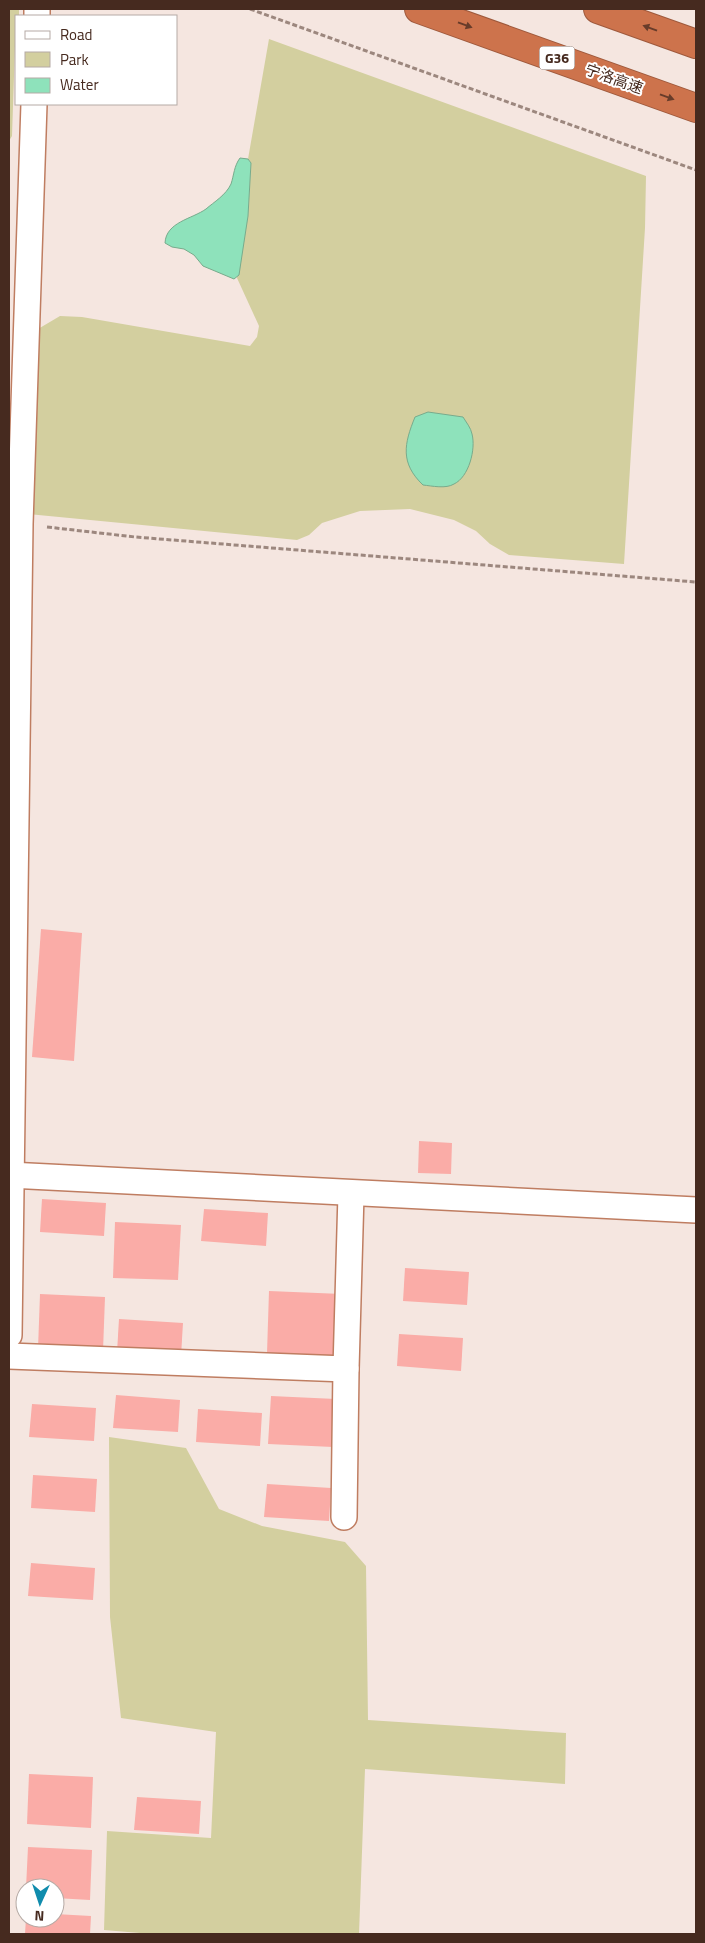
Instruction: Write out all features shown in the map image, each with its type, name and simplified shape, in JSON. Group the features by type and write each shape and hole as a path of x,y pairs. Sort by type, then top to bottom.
{"highway":[{"name":"宁洛高速","path":"419,9 696,108"},
{"path":"598,9 696,44"}],"street":[{"path":"9,1335 14,523 34,105"},
{"path":"10,1175 351,1194 696,1210"},
{"path":"344,1517 351,1194"},
{"path":"9,1356 346,1369"}],"path":[{"path":"250,9 696,170"},
{"path":"14,523 145,538 696,582"}],"green space":[{"path":"9,9 19,9 19,15 15,15 12,136 9,141"},
{"path":"269,39 646,176 645,228 624,564 509,555 490,544 476,531 454,520 410,509 360,511 322,523 309,535 297,540 28,514 38,329 60,316 82,317 250,346 257,337 259,326 237,278 248,216 251,163 248,159"},
{"path":"109,1437 186,1448 219,1509 262,1526 345,1542 366,1566 368,1720 566,1733 565,1784 365,1769 359,1934 152,1934 104,1930 107,1831 211,1838 216,1732 121,1718 110,1617"}],"water":[{"path":"240,158 248,159 251,163 248,216 239,275 234,279 203,266 194,255 184,249 172,247 165,243 166,236 170,230 206,209 226,192 231,184 235,167"},
{"path":"428,412 463,417 470,427 473,447 470,462 464,475 451,486 423,485 410,469 407,461 408,436 415,417"}],"building":[{"path":"41,929 82,933 74,1061 32,1057"},
{"path":"419,1141 452,1143 451,1174 418,1173"},
{"path":"42,1199 106,1203 104,1236 40,1232"},
{"path":"204,1209 268,1213 266,1246 201,1241"},
{"path":"115,1222 181,1225 178,1280 113,1278"},
{"path":"405,1268 469,1272 467,1305 403,1301"},
{"path":"269,1291 342,1294 340,1356 267,1353"},
{"path":"40,1294 105,1297 103,1351 38,1349"},
{"path":"119,1319 183,1323 181,1356 117,1352"},
{"path":"399,1334 463,1338 461,1371 397,1366"},
{"path":"116,1395 180,1400 178,1432 113,1428"},
{"path":"271,1396 336,1399 333,1447 268,1444"},
{"path":"32,1404 96,1408 94,1441 29,1437"},
{"path":"198,1409 262,1413 260,1446 196,1442"},
{"path":"33,1475 97,1479 95,1512 31,1508"},
{"path":"267,1484 331,1488 329,1521 264,1517"},
{"path":"31,1563 95,1568 93,1600 28,1596"},
{"path":"29,1774 93,1777 91,1828 27,1824"},
{"path":"137,1797 201,1801 199,1834 134,1830"},
{"path":"28,1847 92,1850 90,1900 65,1899 65,1878 26,1878"},
{"path":"65,1915 91,1916 90,1934 25,1934 25,1928 65,1928"}]}
